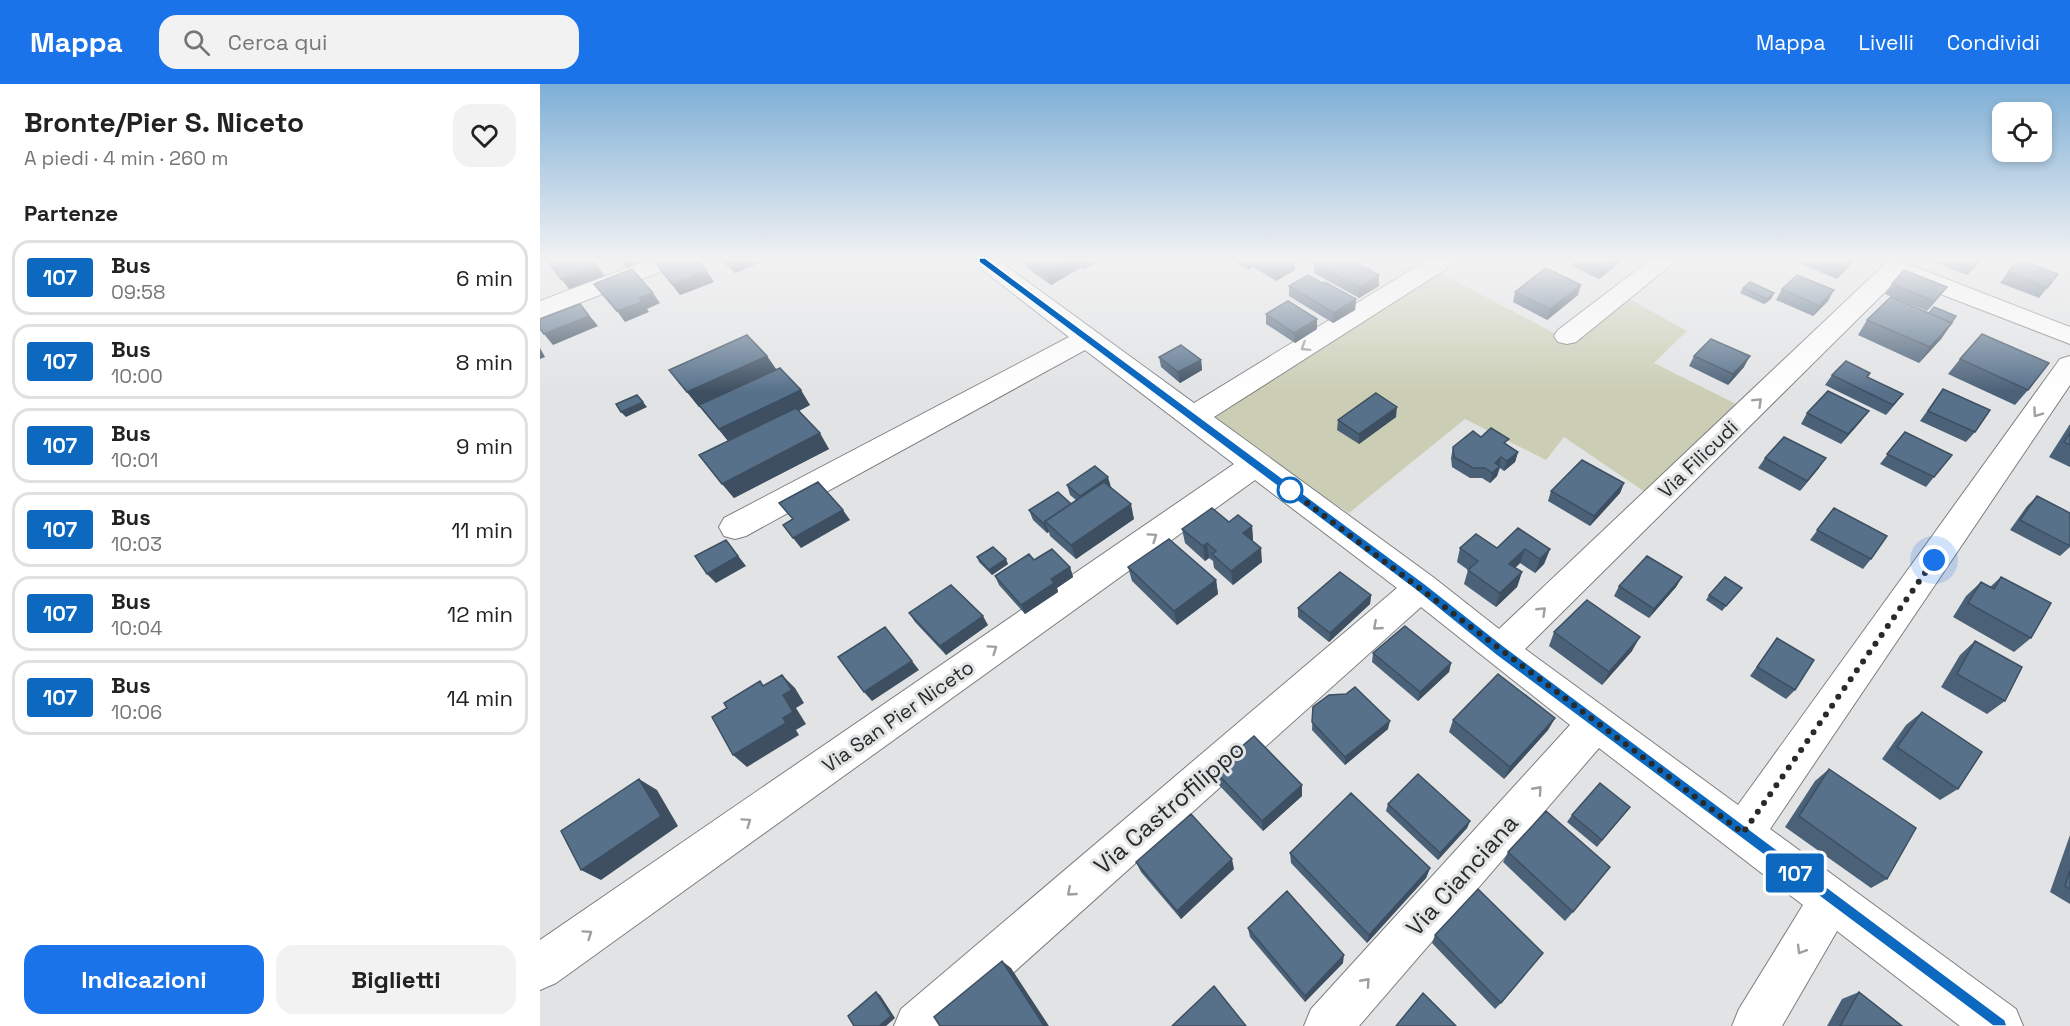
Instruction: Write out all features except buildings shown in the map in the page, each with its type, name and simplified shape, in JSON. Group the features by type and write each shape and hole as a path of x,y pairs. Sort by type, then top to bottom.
{"street":[{"path":"540,310 556,304"},
{"path":"1042,304 1421,587 1596,724 1999,1026"},
{"path":"1193,417 1374,304"},
{"path":"1567,336 1608,304"},
{"name":"Via Filicudi","path":"1500,651 1845,304"},
{"path":"2000,304 2062,326"},
{"path":"735,527 1088,338"},
{"path":"1743,833 2070,365"},
{"name":"Via San Pier Niceto","path":"540,967 1256,464"},
{"name":"Via Castrofilippo","path":"918,1026 1421,587"},
{"name":"Via Cianciana","path":"1328,1026 1596,724"},
{"path":"1756,1026 1831,900"}],"green space":[{"path":"1391,304 1499,304 1554,333 1592,304 1638,304 1687,331 1654,363 1738,405 1648,494 1564,437 1546,460 1465,419 1349,513 1208,419"}],"bus line":[{"name":"107","path":"1041,304 1421,587 1500,651 1999,1026"}],"route":[{"path":"1290,490 1743,833 1934,560"}]}
